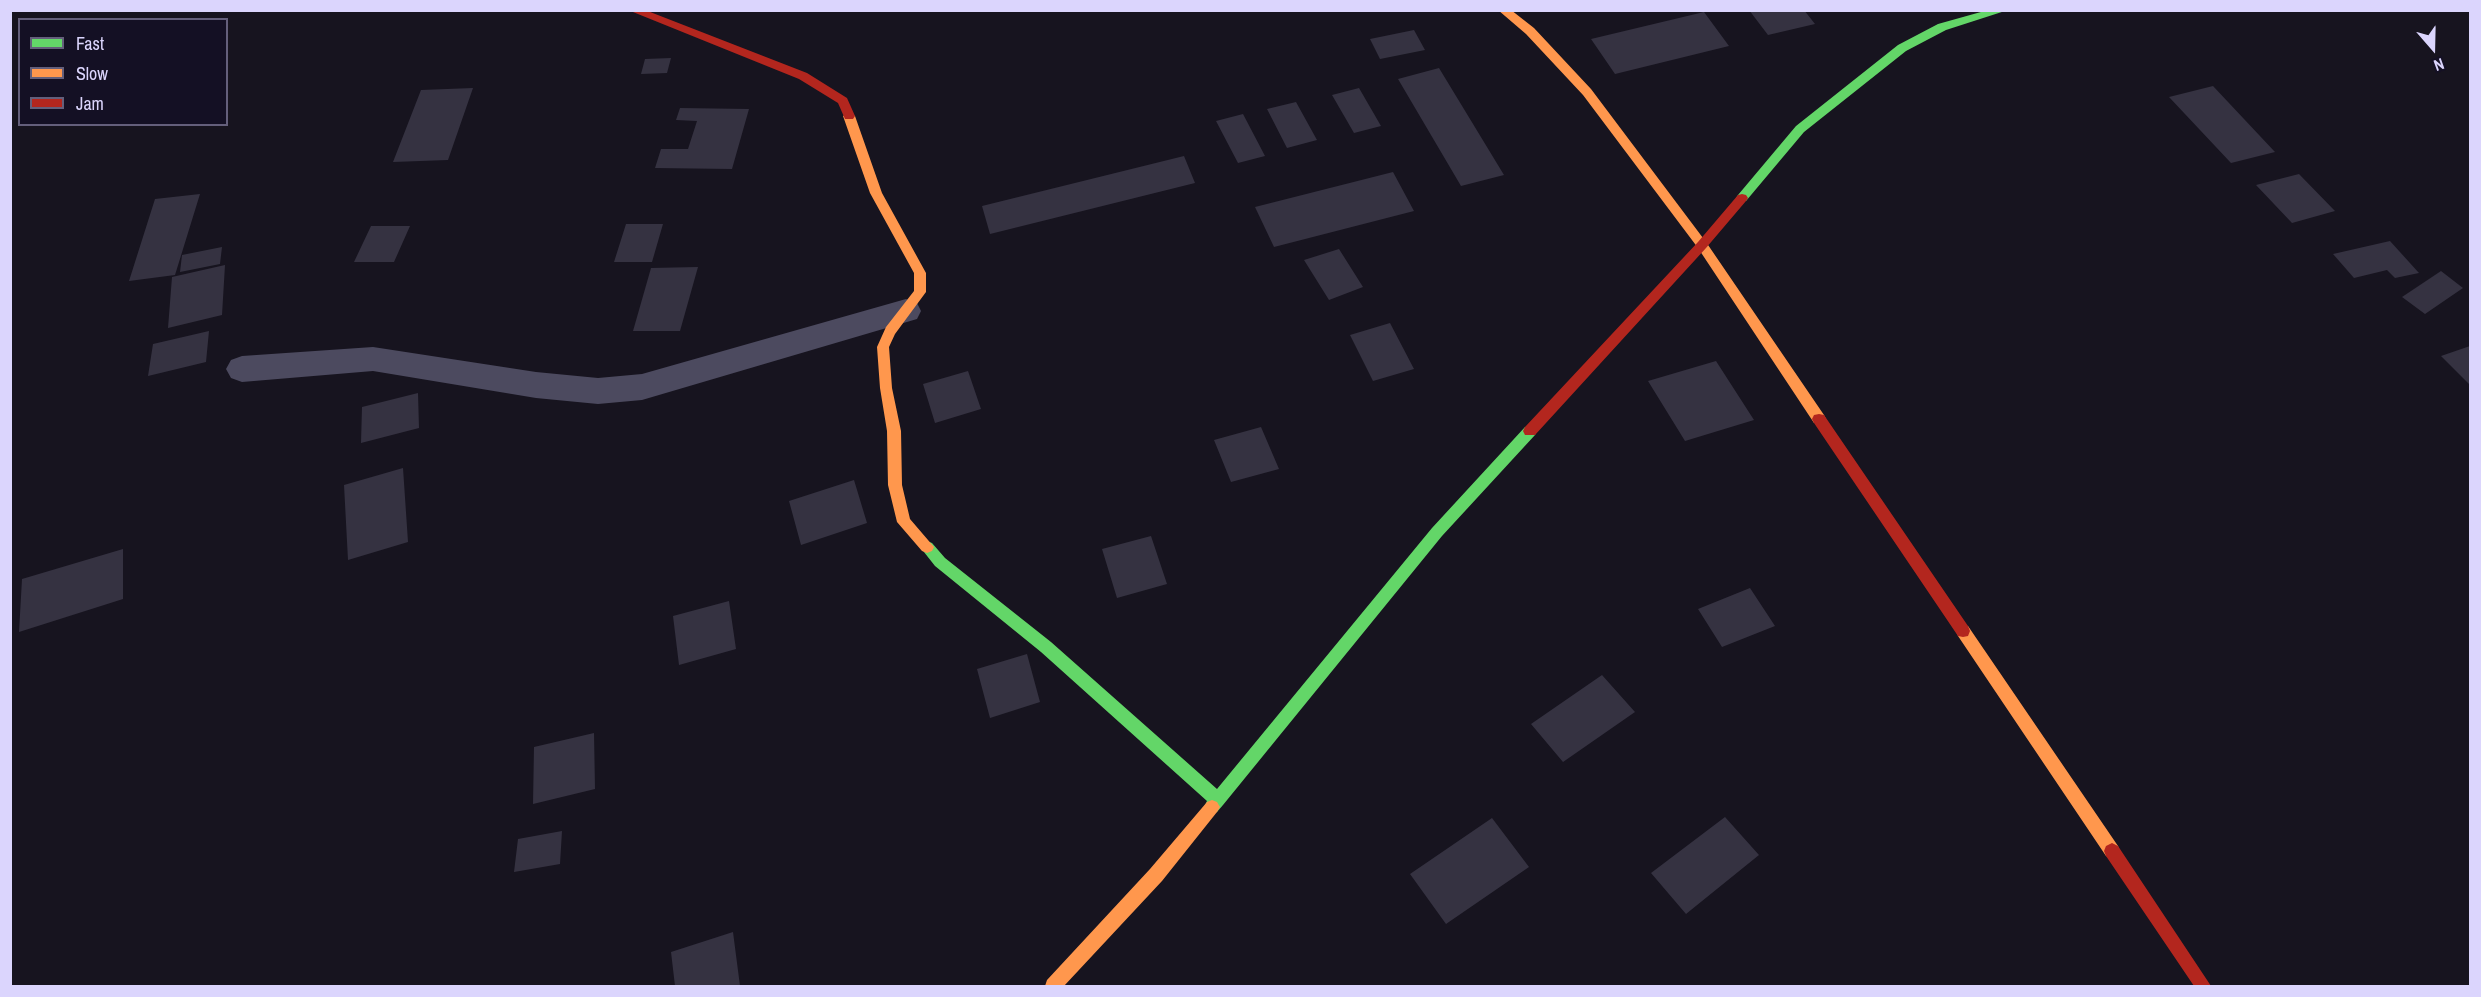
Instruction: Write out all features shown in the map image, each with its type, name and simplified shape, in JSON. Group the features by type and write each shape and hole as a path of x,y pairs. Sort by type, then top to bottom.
{"street":[{"path":"633,10 802,76 843,101 880,201 920,273 920,292 890,331 883,347 886,388 894,431 895,486 904,522 940,562 1046,647 1218,800"},
{"path":"1503,10 1530,31 1587,92 1702,244 2203,987"},
{"path":"1053,987 1156,875 1437,532 1702,244 1800,129 1902,48 1942,27 2003,10"},
{"path":"242,369 374,359 536,385 598,391 642,387 697,373 906,311"}],"building":[{"path":"1749,10 1804,10 1815,24 1768,35"},
{"path":"1704,12 1729,46 1615,74 1591,39"},
{"path":"1414,30 1425,50 1380,59 1370,39"},
{"path":"671,58 667,73 641,74 645,59"},
{"path":"1439,68 1504,175 1461,186 1398,79"},
{"path":"2213,86 2275,152 2231,163 2169,97"},
{"path":"473,88 448,160 393,162 421,90"},
{"path":"1359,88 1381,126 1354,133 1332,95"},
{"path":"1296,102 1317,140 1287,148 1267,109"},
{"path":"680,108 749,109 732,169 655,168 661,149 688,149 697,121 676,120"},
{"path":"1243,114 1265,156 1238,163 1216,121"},
{"path":"1184,156 1195,183 990,234 982,206"},
{"path":"1393,172 1414,211 1274,247 1255,207"},
{"path":"2299,174 2335,211 2292,223 2256,185"},
{"path":"200,194 175,275 129,281 155,199"},
{"path":"626,224 663,224 652,262 614,262"},
{"path":"371,226 410,226 394,262 354,262"},
{"path":"2390,241 2419,273 2395,278 2387,270 2354,278 2333,254"},
{"path":"222,247 220,264 180,272 182,255"},
{"path":"1339,249 1363,287 1329,300 1304,260"},
{"path":"225,265 222,315 168,328 172,277"},
{"path":"698,267 680,331 633,331 651,268"},
{"path":"2441,271 2463,288 2425,314 2402,297"},
{"path":"1390,323 1414,369 1373,381 1350,335"},
{"path":"209,331 206,362 148,376 153,344"},
{"path":"2470,346 2470,385 2441,356"},
{"path":"1716,361 1754,420 1685,441 1648,381"},
{"path":"968,371 981,409 935,423 923,384"},
{"path":"418,393 419,428 361,443 362,407"},
{"path":"1261,427 1279,469 1231,482 1214,440"},
{"path":"403,468 408,542 348,560 344,485"},
{"path":"854,480 867,523 801,545 789,501"},
{"path":"1151,536 1167,584 1117,598 1102,549"},
{"path":"123,549 123,599 19,632 22,579"},
{"path":"1750,588 1775,626 1722,647 1698,609"},
{"path":"729,601 736,649 679,665 673,616"},
{"path":"1027,654 1040,702 990,718 977,669"},
{"path":"1602,675 1635,712 1563,762 1531,724"},
{"path":"594,733 595,789 533,804 534,747"},
{"path":"1725,817 1759,855 1686,914 1651,873"},
{"path":"1492,818 1529,867 1446,924 1410,874"},
{"path":"562,831 560,864 514,872 518,839"},
{"path":"733,932 740,986 675,986 671,952"}],"traffic: fast":[{"path":"1742,198 1800,129 1902,48 1942,27 2003,10"},
{"path":"1212,807 1437,532 1530,431"},
{"path":"927,547 940,562 1046,647 1218,800"}],"traffic: slow":[{"path":"1503,10 1530,31 1587,92 1702,245 1819,419"},
{"path":"849,116 876,193 920,273 920,292 890,331 883,347 886,388 894,431 895,485 904,522 927,547"},
{"path":"1963,631 2112,851"},
{"path":"1053,986 1156,875 1212,807"}],"traffic: jam":[{"path":"633,10 803,76 843,101 849,116"},
{"path":"1530,431 1702,245 1742,198"},
{"path":"1819,419 1963,631"},
{"path":"2112,851 2203,986"}]}
